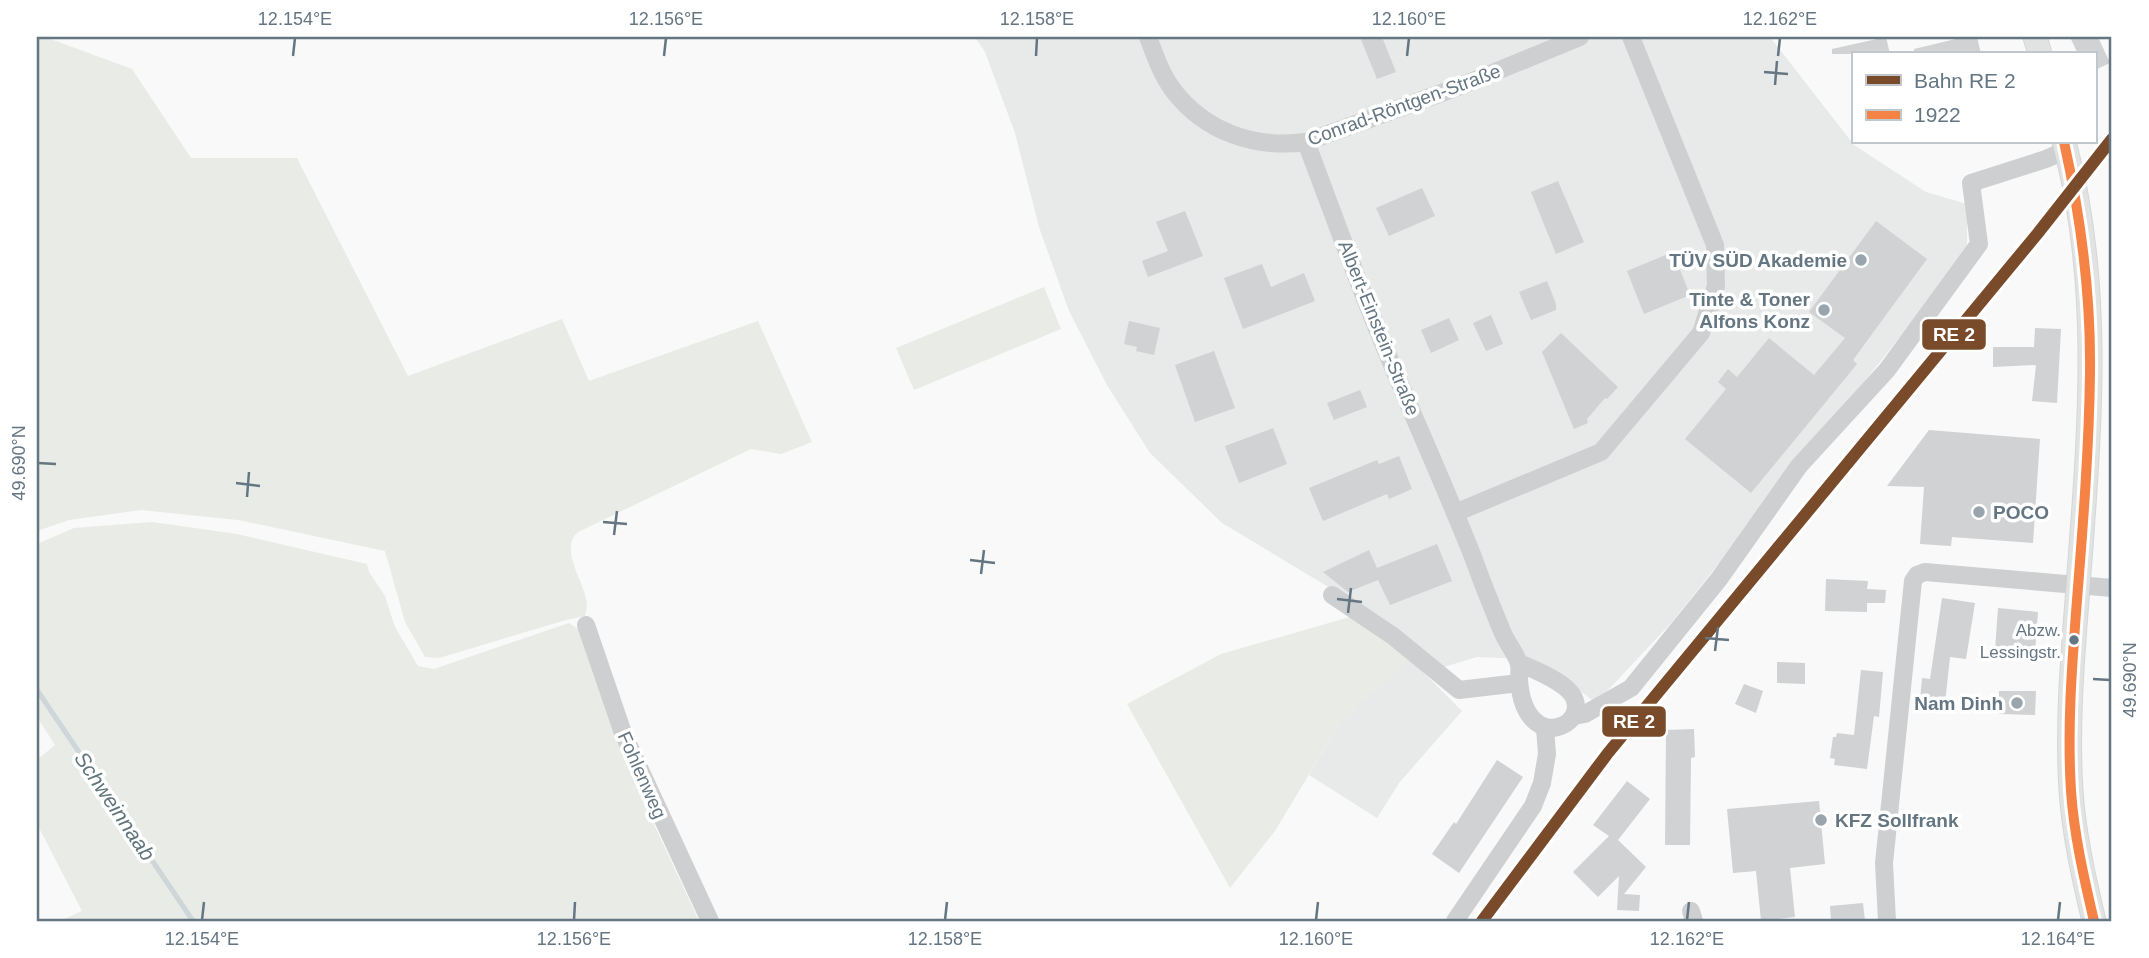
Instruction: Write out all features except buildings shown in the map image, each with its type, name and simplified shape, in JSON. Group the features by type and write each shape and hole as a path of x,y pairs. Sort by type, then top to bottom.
{"main road":[{"path":"2065,146 2079,212 2088,278 2091,365 2069,707 2071,792 2082,870 2094,921"}],"street":[{"name":"Conrad-Röntgen-Straße","path":"1147,37 1172,90 1191,110 1208,122 1245,140 1285,145 1306,142 1458,87 1580,37"},
{"path":"1455,513 1601,452 1701,333 1716,286 1715,245 1631,37"},
{"name":"Albert-Einstein-Straße","path":"1306,142 1373,317 1503,635 1519,663 1519,682 1529,716 1545,728"},
{"path":"1455,921 1532,806 1542,783 1547,754 1545,728 1560,727 1574,716 1585,714 1631,688 1719,579 1799,466 1887,370 1979,244 1971,183 2046,159 2065,146"},
{"path":"1886,921 1884,863 1913,582 1917,575 1925,572 2112,588"},
{"path":"1332,595 1393,636 1459,690 1519,682"},
{"name":"Fohlenweg","path":"586,625 623,733 710,921"},
{"path":"1519,663 1559,682 1569,691 1574,698 1574,716"}],"shaded area":[{"path":"37,37 45,37 132,69 191,158 297,158 408,376 562,319 589,381 758,321 812,442 781,454 751,449 578,532 573,539 571,555 587,601 585,616 439,658 425,657 405,622 385,551 238,520 141,510 69,520 37,531"},
{"path":"975,37 1770,37 1852,144 1926,192 1967,204 1967,253 1672,622 1596,703 1554,671 1529,659 1477,657 1444,667 1350,600 1222,523 1150,453 1107,385 1069,311 1039,227 1015,133 985,52"},
{"path":"1044,287 1061,329 914,390 896,348"},
{"path":"152,522 237,534 367,564 369,572 385,596 395,627 418,666 434,669 569,623 581,631 636,786 699,921 60,921 82,911 37,824 37,760 55,745 37,717 37,544 74,528"},
{"path":"1353,616 1410,659 1337,728 1275,831 1230,888 1127,704 1221,654"},
{"path":"1410,659 1462,711 1399,783 1377,818 1309,775 1337,728 1360,703"}],"waterway":[{"name":"Schweinnaab","path":"37,690 193,921"}],"transit line":[{"path":"1482,921 1608,753 2038,233 2112,139"},
{"name":"1922","path":"2064,144 2084,256 2089,314 2087,458 2073,648 2070,767 2077,840 2094,921"}],"place":[{"name":"TÜV SÜD Akademie","path":"1861,260"},
{"name":"Tinte & Toner Alfons Konz","path":"1824,310"},
{"name":"POCO","path":"1979,512"},
{"name":"Abzw. Lessingstr.","path":"2074,640"},
{"name":"Nam Dinh","path":"2017,703"},
{"name":"KFZ Sollfrank","path":"1821,820"}]}
